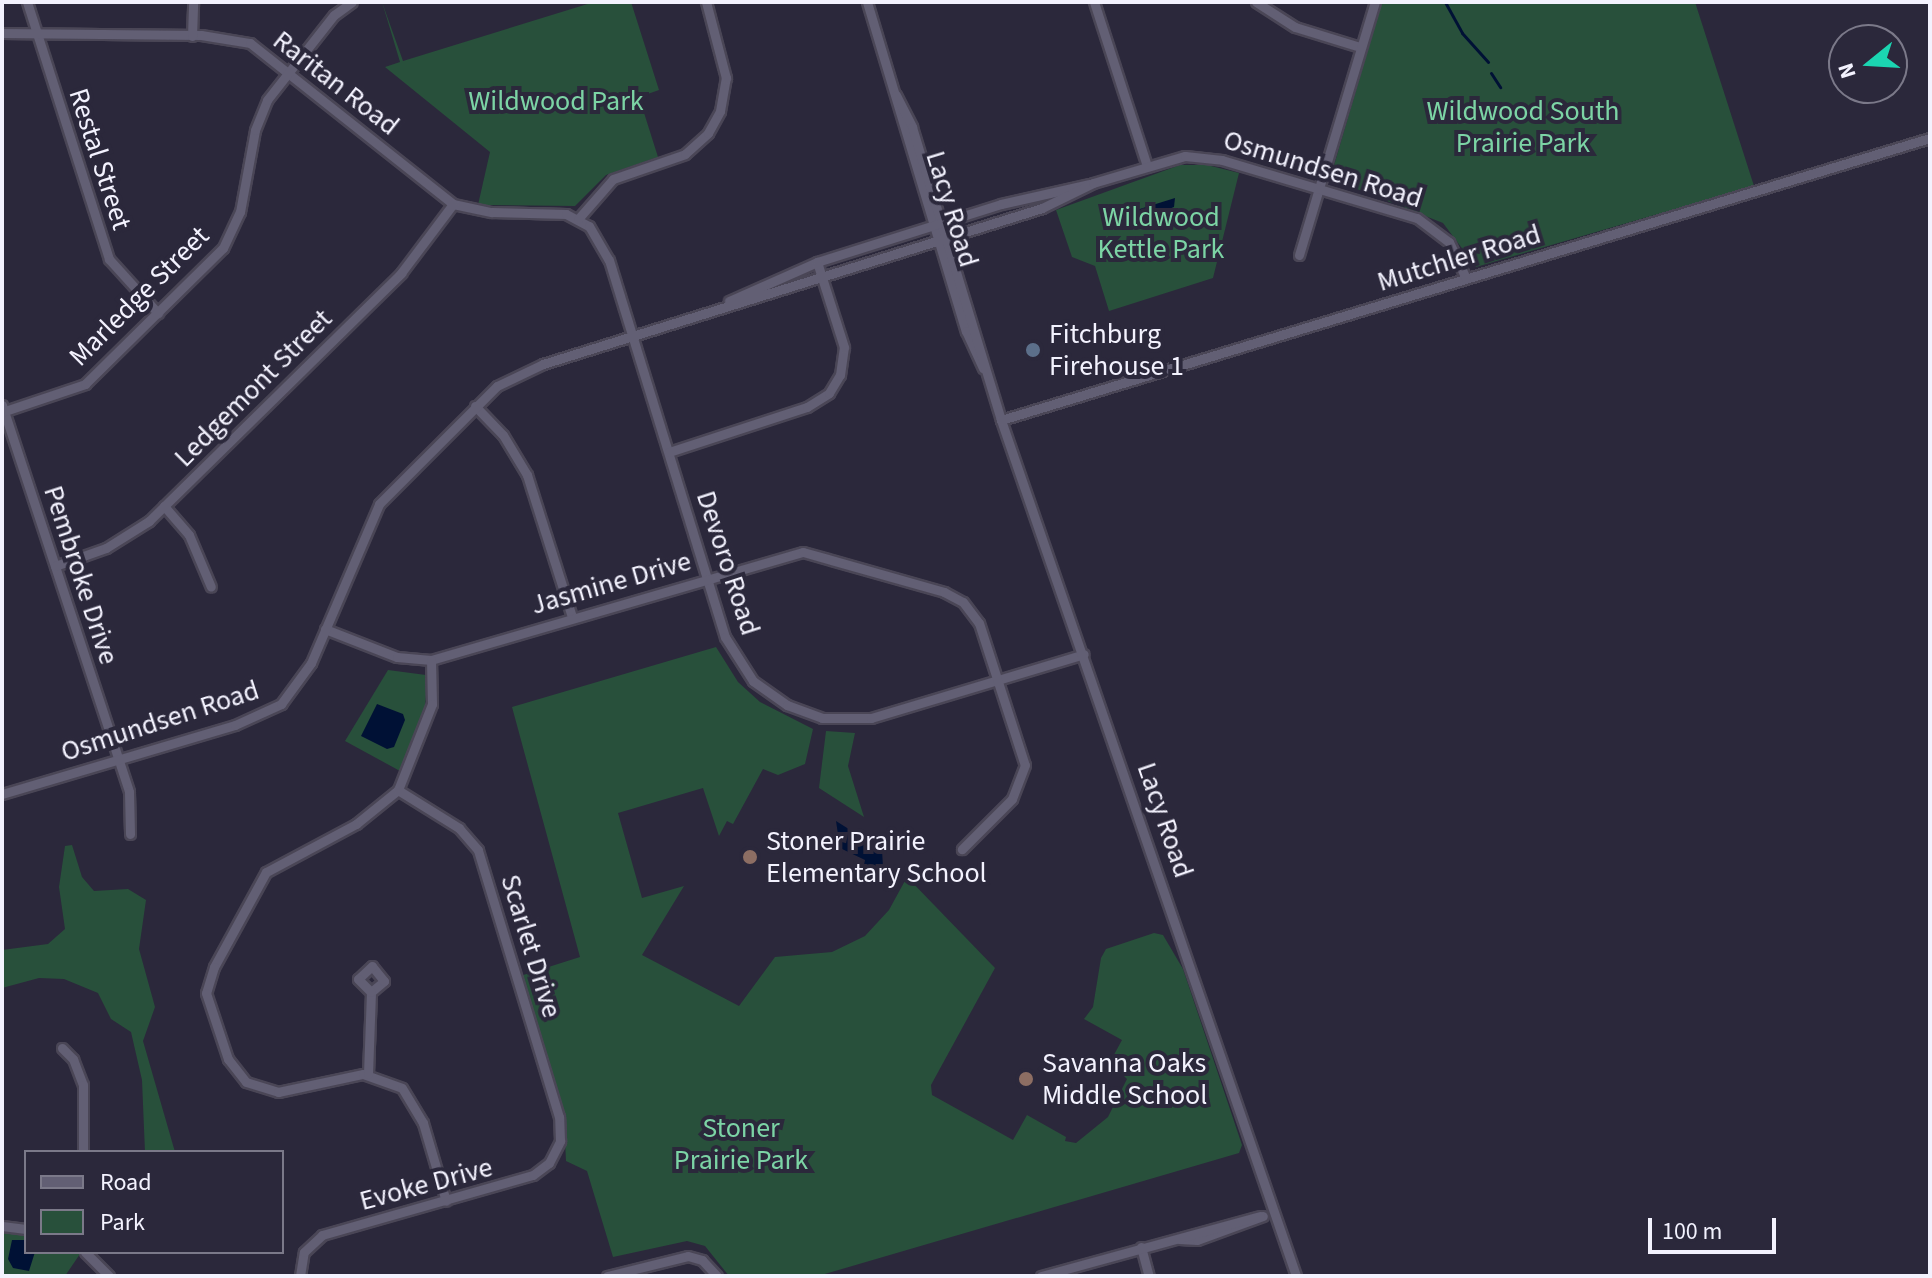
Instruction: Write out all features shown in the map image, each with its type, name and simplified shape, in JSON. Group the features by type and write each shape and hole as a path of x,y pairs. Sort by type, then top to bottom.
{"street":[{"name":"Restal Street","path":"27,2 109,259 158,313"},
{"path":"192,36 193,2"},
{"name":"Marledge Street","path":"3,409 85,384 232,235 262,110 288,69 352,2"},
{"path":"453,204 578,219 613,179 685,154 708,133 720,111 726,78 706,2"},
{"name":"Lacy Road","path":"867,2 939,224 966,331 988,380 1084,654 1296,1276"},
{"path":"1094,2 1147,166"},
{"path":"1256,2 1295,27 1360,47"},
{"path":"1299,255 1375,2"},
{"name":"Raritan Road","path":"2,33 192,36 250,43 288,69 453,204"},
{"name":"Mutchler Road","path":"1001,420 1930,138"},
{"name":"Osmundsen Road","path":"719,307 817,262 1015,200 1093,183 1147,166 1204,156 1426,223 1449,242 1466,278"},
{"name":"Osmundsen Road","path":"2,794 272,711 301,683 379,504 475,406 515,374 719,307 1020,216 1093,183"},
{"path":"1015,200 1020,216"},
{"name":"Ledgemont Street","path":"55,566 123,539 164,506 401,273 453,204"},
{"name":"Devoro Road","path":"578,219 600,241 725,637 743,670 773,697 812,716 871,718 1084,654"},
{"path":"669,452 807,407 828,394 840,375 844,347 817,262"},
{"path":"475,406 503,435 527,475 572,617"},
{"name":"Pembroke Drive","path":"3,409 118,759 133,817 130,834"},
{"path":"164,506 189,535 211,587"},
{"name":"Jasmine Drive","path":"325,629 397,657 431,660 803,552 944,592 971,611 1021,744 1024,774 1012,799 962,849"},
{"path":"431,660 432,704 398,790 356,824 266,872 214,967 206,993 228,1059 246,1082 278,1092 368,1074 396,1083 417,1108 446,1201"},
{"name":"Scarlet Drive","path":"398,790 459,828 478,850 559,1117 556,1152"},
{"path":"368,1074 371,992"},
{"path":"62,1048 73,1059 83,1085 83,1150"},
{"name":"Evoke Drive","path":"300,1276 304,1252 322,1235 533,1175 556,1152"},
{"path":"1041,1276 1141,1247 1176,1239 1197,1240 1273,1212"},
{"path":"2,1226 24,1229"},
{"path":"1141,1247 1149,1276"},
{"path":"87,1254 109,1276"},
{"path":"607,1276 673,1256 702,1260 717,1276"}],"green space":[{"name":"Wildwood Park","path":"382,2 403,61 594,2 631,2 659,90 639,97 658,157 606,175 575,206 478,205 490,152 385,67 400,62"},
{"name":"Wildwood South Prairie Park","path":"1382,2 1695,2 1754,186 1476,267 1443,223 1334,180 1332,172"},
{"name":"Wildwood Kettle Park","path":"1180,165 1207,165 1239,173 1213,278 1109,311 1095,266 1072,257 1056,210"},
{"name":"Stoner Prairie Park","path":"716,647 738,682 760,702 813,729 805,764 778,775 763,769 733,824 727,821 719,836 703,788 618,813 642,898 684,886 642,955 739,1006 775,957 832,952 865,936 889,910 907,877 995,968 931,1085 932,1095 1013,1140 1027,1115 1066,1137 1065,1141 1076,1143 1108,1117 1127,1079 1110,1062 1122,1040 1084,1019 1093,1007 1101,958 1106,949 1154,933 1163,935 1183,969 1242,1145 1239,1153 818,1276 729,1276 705,1246 687,1241 613,1257 587,1171 566,1161 564,1122 517,977 580,957 512,707"},
{"path":"388,670 426,675 427,683 425,708 400,771 345,741"},
{"path":"826,731 855,733 848,766 864,817 819,788"},
{"path":"72,845 82,877 94,891 128,889 146,900 139,949 155,1007 143,1041 174,1150 145,1150 142,1080 131,1032 111,1019 98,993 64,979 39,978 2,988 2,950 48,944 65,929 59,887 65,846"},
{"path":"2,1231 24,1235 24,1254 80,1254 65,1276 2,1276"}],"water":[{"path":"1175,198 1174,207 1145,218 1131,220 1127,213"},
{"path":"377,704 403,714 405,720 394,747 387,749 361,736"},
{"path":"836,821 882,850 883,867 875,886 861,880 865,860 840,848"},
{"path":"12,1240 24,1240 24,1254 34,1254 29,1271 13,1268 8,1259"}],"waterway":[{"path":"1445,2 1462,33 1488,62"},
{"path":"1491,73 1500,87"}],"place":[{"name":"Fitchburg Firehouse 1","path":"1033,350"},
{"name":"Stoner Prairie Elementary School","path":"750,857"},
{"name":"Savanna Oaks Middle School","path":"1026,1079"}]}
